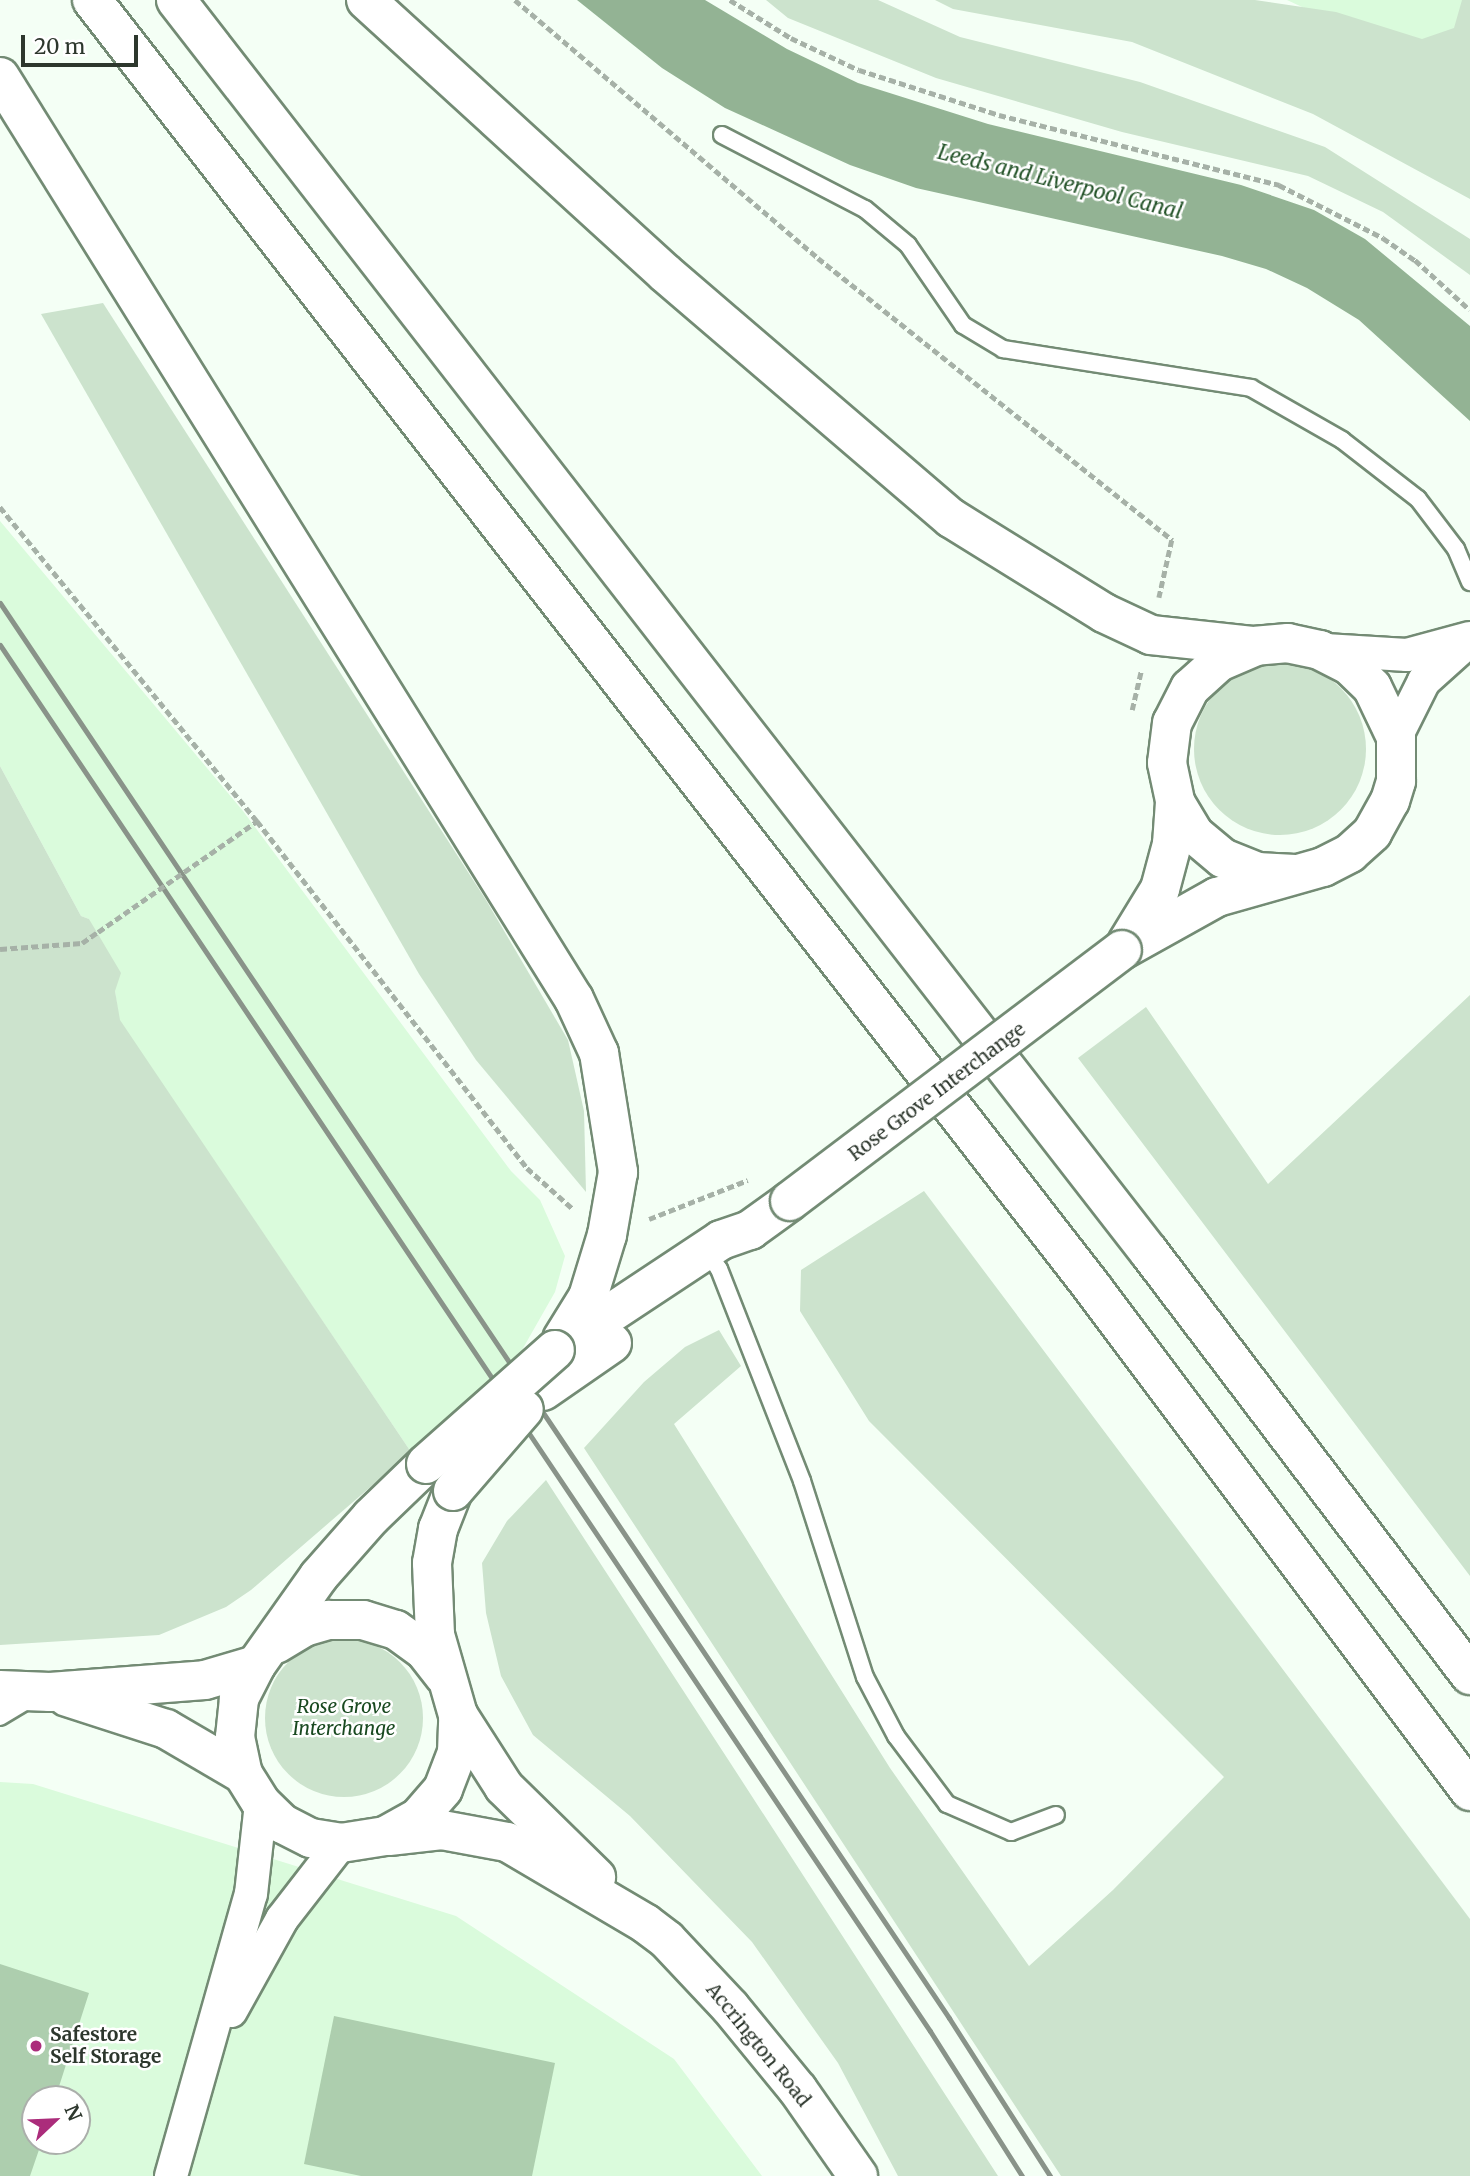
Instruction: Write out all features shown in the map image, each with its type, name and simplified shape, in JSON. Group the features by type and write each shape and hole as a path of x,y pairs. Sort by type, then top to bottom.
{"main road":[{"path":"92,0 1067,1254 1470,1791"},
{"path":"176,0 1149,1252 1470,1675"},
{"path":"366,0 665,273 951,518 1104,613 1151,635 1256,646"},
{"path":"0,77 574,999 599,1053 618,1172 607,1236 588,1297 555,1350"},
{"name":"Rose Grove Interchange","path":"713,1259 543,1391 503,1427 453,1492 438,1529 432,1563 435,1635 458,1715 457,1753 443,1789 418,1818 386,1836 341,1843 302,1833 252,1789 236,1725 239,1699 265,1655 319,1576 426,1464 555,1350 713,1259 738,1252 750,1230 1122,950 1217,897 1323,867 1350,853 1371,833 1396,780 1396,737 1372,687 1349,665 1320,650 1288,643 1256,646 1219,662 1190,688 1172,723 1167,763 1175,802 1172,844 1160,889 1122,950"},
{"name":"Rose Grove Interchange","path":"1175,802 1194,834 1223,858 1257,872 1294,874"},
{"name":"Rose Grove Interchange","path":"265,1655 304,1627 329,1620 363,1620 396,1630 424,1650 445,1677"},
{"path":"0,1690 46,1692 205,1680 265,1655"},
{"path":"46,1692 166,1729 252,1789"},
{"name":"Accrington Road","path":"458,1715 504,1787 646,1924 667,1940 730,2007 798,2090 858,2176"},
{"name":"Accrington Road","path":"386,1836 442,1830 507,1842 646,1924"}],"street":[{"path":"1320,650 1407,655 1470,639"},
{"path":"1396,737 1424,681 1470,639"},
{"path":"171,2176 251,1894 252,1789"},
{"path":"205,2059 282,1919 341,1843"}],"lane":[{"path":"722,135 865,209 908,245 963,325 1003,349 1251,388 1342,440 1418,499 1456,549 1470,582"},
{"path":"713,1259 802,1481 865,1677 896,1736 947,1804 1011,1832 1056,1815"},
{"path":"0,1717 46,1692"}],"path":[{"path":"515,0 818,258 1172,540 1157,607"},
{"path":"730,0 791,38 859,70 999,115 1279,186 1383,239 1415,260 1470,310"},
{"path":"0,507 257,821 527,1168 572,1208 572,1221"},
{"path":"0,949 82,943 257,821"},
{"path":"607,1236 759,1175"}],"shaded area":[{"path":"1287,0 1470,0 1470,101 1423,63"},
{"path":"0,521 243,811 511,1171 540,1200 565,1256 555,1292 522,1350 411,1452 119,1020 115,991 89,919 81,916 0,766"},
{"path":"0,1782 33,1784 456,1916 674,2059 762,2176 0,2176"}],"green space":[{"path":"766,0 878,0 960,37 1140,82 1325,147 1470,239 1470,275 1383,212 1308,176 1122,132 936,78 788,18"},
{"path":"935,0 1255,0 1336,12 1422,39 1454,28 1462,0 1470,0 1470,199 1313,114 1132,42 953,9"},
{"path":"103,303 486,900 568,1040 584,1111 586,1192 476,1060 419,974 41,314"},
{"path":"1280,663 1313,669 1341,688 1360,716 1366,749 1360,782 1341,810 1313,829 1280,835 1247,829 1219,810 1200,782 1194,749 1200,716 1219,688 1247,669"},
{"path":"0,766 81,916 89,919 121,973 115,991 120,1020 411,1452 251,1590 226,1607 159,1635 0,1645"},
{"path":"1470,995 1470,1576 1078,1058 1146,1007 1268,1184"},
{"path":"924,1191 1470,1919 1470,2176 1061,2176 584,1448 644,1382 685,1347 719,1330 741,1366 674,1424 890,1768 1029,1966 1113,1890 1224,1777 869,1421 800,1311 801,1270"},
{"path":"546,1480 998,2176 898,2176 838,2063 752,1942 630,1816 533,1735 501,1676 486,1613 482,1563 507,1521"},
{"name":"Rose Grove Interchange","path":"344,1639 374,1645 400,1662 417,1688 423,1718 417,1748 400,1774 374,1791 344,1797 314,1791 288,1774 271,1748 265,1718 271,1688 288,1662 314,1645"}],"water":[{"name":"Leeds and Liverpool Canal","path":"577,0 705,0 787,49 858,83 988,124 1241,185 1314,210 1365,239 1470,326 1470,421 1359,320 1307,288 1266,269 1222,256 916,188 850,165 725,108 662,68"}],"building":[{"name":"Safestore Self Storage","path":"0,1964 89,1993 59,2085 21,2085 21,2155 37,2155 30,2176 0,2176"},
{"path":"334,2016 555,2063 532,2176 361,2176 304,2164"}],"railway":[{"path":"0,603 949,2018 1050,2176"},
{"path":"0,645 930,2031 1022,2176"}],"place":[{"name":"Safestore Self Storage","path":"36,2046"}]}
